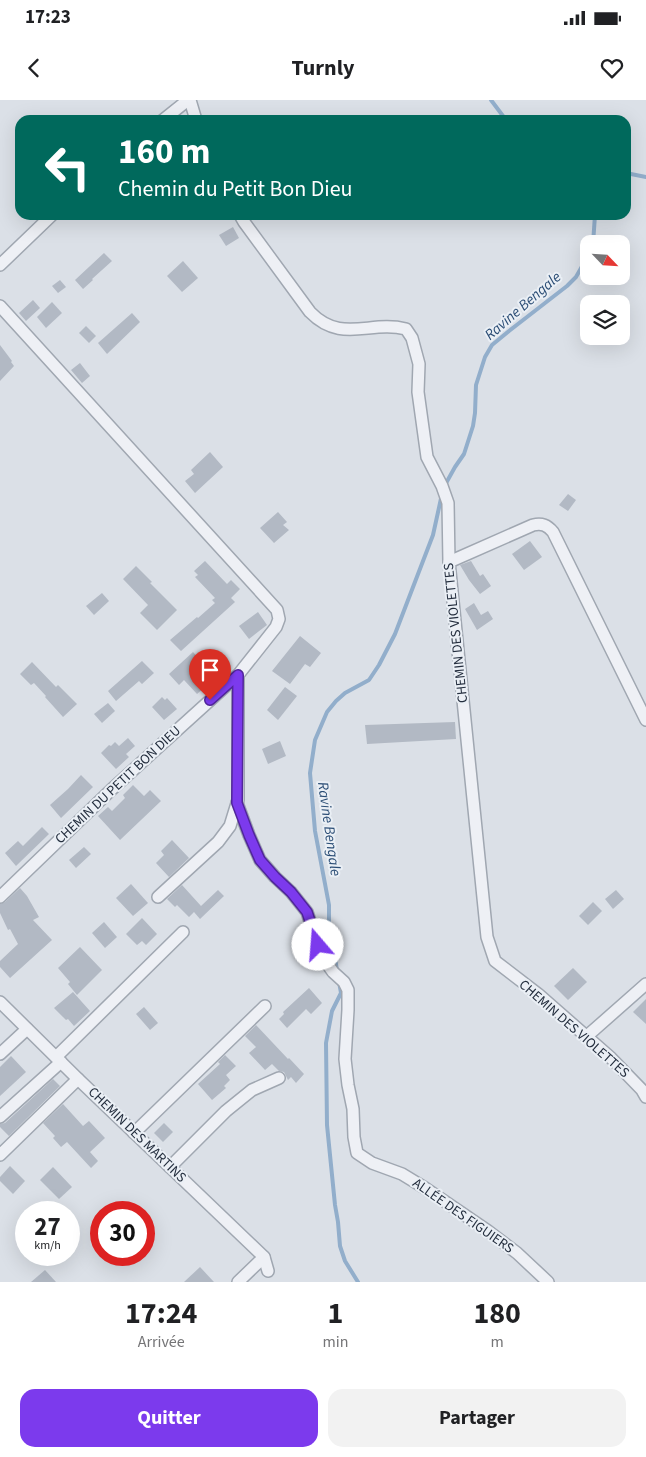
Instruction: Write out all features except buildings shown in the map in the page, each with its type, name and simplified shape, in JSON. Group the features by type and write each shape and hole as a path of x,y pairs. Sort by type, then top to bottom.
{"street":[{"path":"170,115 189,100 194,115"},
{"path":"0,265 47,220"},
{"name":"CHEMIN DES VIOLETTES","path":"244,220 318,321 337,329 348,330 396,326 406,329 412,338 419,364 418,392 427,457 448,503 449,562 487,937 495,961 538,994 587,1036 642,1090 646,1097"},
{"name":"CHEMIN DU PETIT BON DIEU","path":"0,306 277,610 279,618 276,627 238,675 111,790 0,897"},
{"path":"449,562 533,524 544,525 549,528 646,720"},
{"path":"158,897 218,842 230,826 237,803 238,675"},
{"name":"ALLÉE DES FIGUIERS","path":"237,803 260,860 291,892 307,912 322,955 333,972 344,982 348,990 345,1059 357,1153 372,1163 402,1174 425,1188 517,1253 548,1282"},
{"path":"0,1117 183,932"},
{"path":"587,1036 646,984"},
{"name":"CHEMIN DES MARTINS","path":"0,1002 264,1257"},
{"path":"134,1133 265,1006"},
{"path":"0,1054 28,1029"},
{"path":"170,1167 226,1111 252,1090 279,1078"},
{"path":"0,1154 78,1079"},
{"path":"238,1282 264,1257 268,1271"}],"waterway":[{"path":"491,100 502,115"},
{"path":"631,174 646,177"},
{"name":"Ravine Bengale","path":"594,235 595,220"},
{"name":"Ravine Bengale","path":"445,485 464,454 473,426 476,385 485,357 492,345 567,286 580,270"},
{"name":"Ravine Bengale","path":"337,970 329,924 329,905 315,831 310,773 315,740 327,712 336,701 345,693 369,680 379,665 395,634 433,535 442,494"},
{"name":"Ravine Bengale","path":"339,982 341,993 332,1011 326,1043 327,1125 340,1246 345,1261 358,1282"}],"route":[{"path":"210,700 238,675 237,803 260,860 291,892 307,912 318,945"}]}
